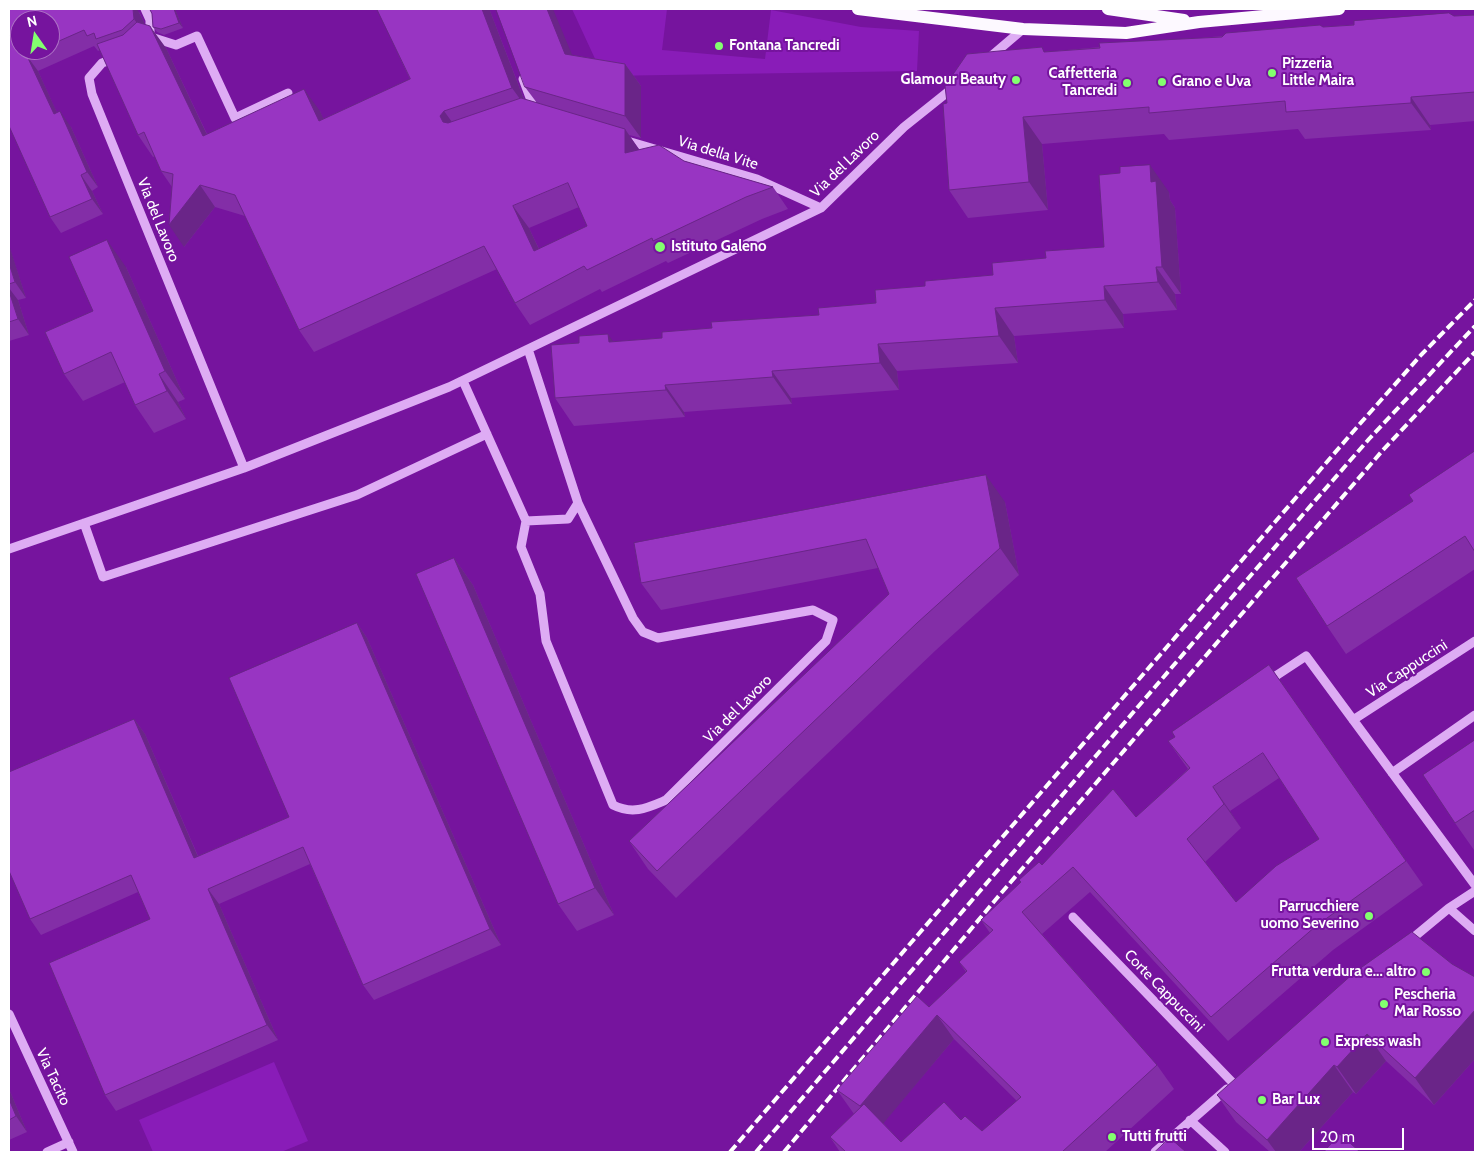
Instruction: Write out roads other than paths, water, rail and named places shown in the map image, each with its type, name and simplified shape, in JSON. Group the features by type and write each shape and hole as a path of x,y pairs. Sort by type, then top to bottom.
{"main road":[{"path":"858,9 1023,29 1126,32 1199,22 1339,9"},
{"path":"1108,9 1199,22"}],"street":[{"path":"141,46 150,37 150,20 145,9"},
{"path":"984,63 1023,29"},
{"path":"150,37 176,45 197,36 235,118 288,93"},
{"name":"Via del Lavoro","path":"127,54 102,64 89,78 92,94 244,468"},
{"path":"520,70 540,115 527,117"},
{"name":"Via del Lavoro","path":"9,549 244,468 463,381 821,208 904,127 962,80"},
{"name":"Via della Vite","path":"614,137 758,179 821,208"},
{"name":"Via del Lavoro","path":"526,521 521,547 540,594 546,641 614,806 626,811 647,808 666,800 826,641 833,620 814,610 658,638 643,632 620,596 578,503 528,349"},
{"path":"463,381 526,521 568,519 578,503"},
{"path":"84,523 104,577 357,495 487,434"},
{"name":"Via del Lavoro","path":"9,543 26,543"},
{"name":"Via Cappuccini","path":"1353,720 1475,641"},
{"path":"1257,689 1306,656 1475,885"},
{"path":"1392,773 1475,715"},
{"path":"1400,948 1449,908 1475,891"},
{"path":"1449,908 1475,931"},
{"name":"Corte Cappuccini","path":"1073,917 1238,1080 1190,1120"},
{"name":"Via Tacito","path":"9,1014 73,1152"},
{"path":"1155,1152 1190,1120 1225,1152"},
{"path":"47,1152 69,1142"}],"railway":[{"path":"730,1152 1358,426 1421,355 1475,300"},
{"path":"756,1152 1306,511 1369,439 1475,326"},
{"path":"784,1152 997,898 1383,450 1475,352"}],"place":[{"name":"Fontana Tancredi","path":"719,46"},
{"name":"Pizzeria Little Maira","path":"1272,73"},
{"name":"Glamour Beauty","path":"1016,80"},
{"name":"Grano e Uva","path":"1162,82"},
{"name":"Caffetteria Tancredi","path":"1127,83"},
{"name":"Istituto Galeno","path":"660,247"},
{"name":"Parrucchiere uomo Severino","path":"1369,916"},
{"name":"Frutta verdura e... altro","path":"1426,972"},
{"name":"Pescheria Mar Rosso","path":"1384,1004"},
{"name":"Express wash","path":"1325,1042"},
{"name":"Bar Lux","path":"1262,1100"},
{"name":"Tutti frutti","path":"1112,1137"}]}
